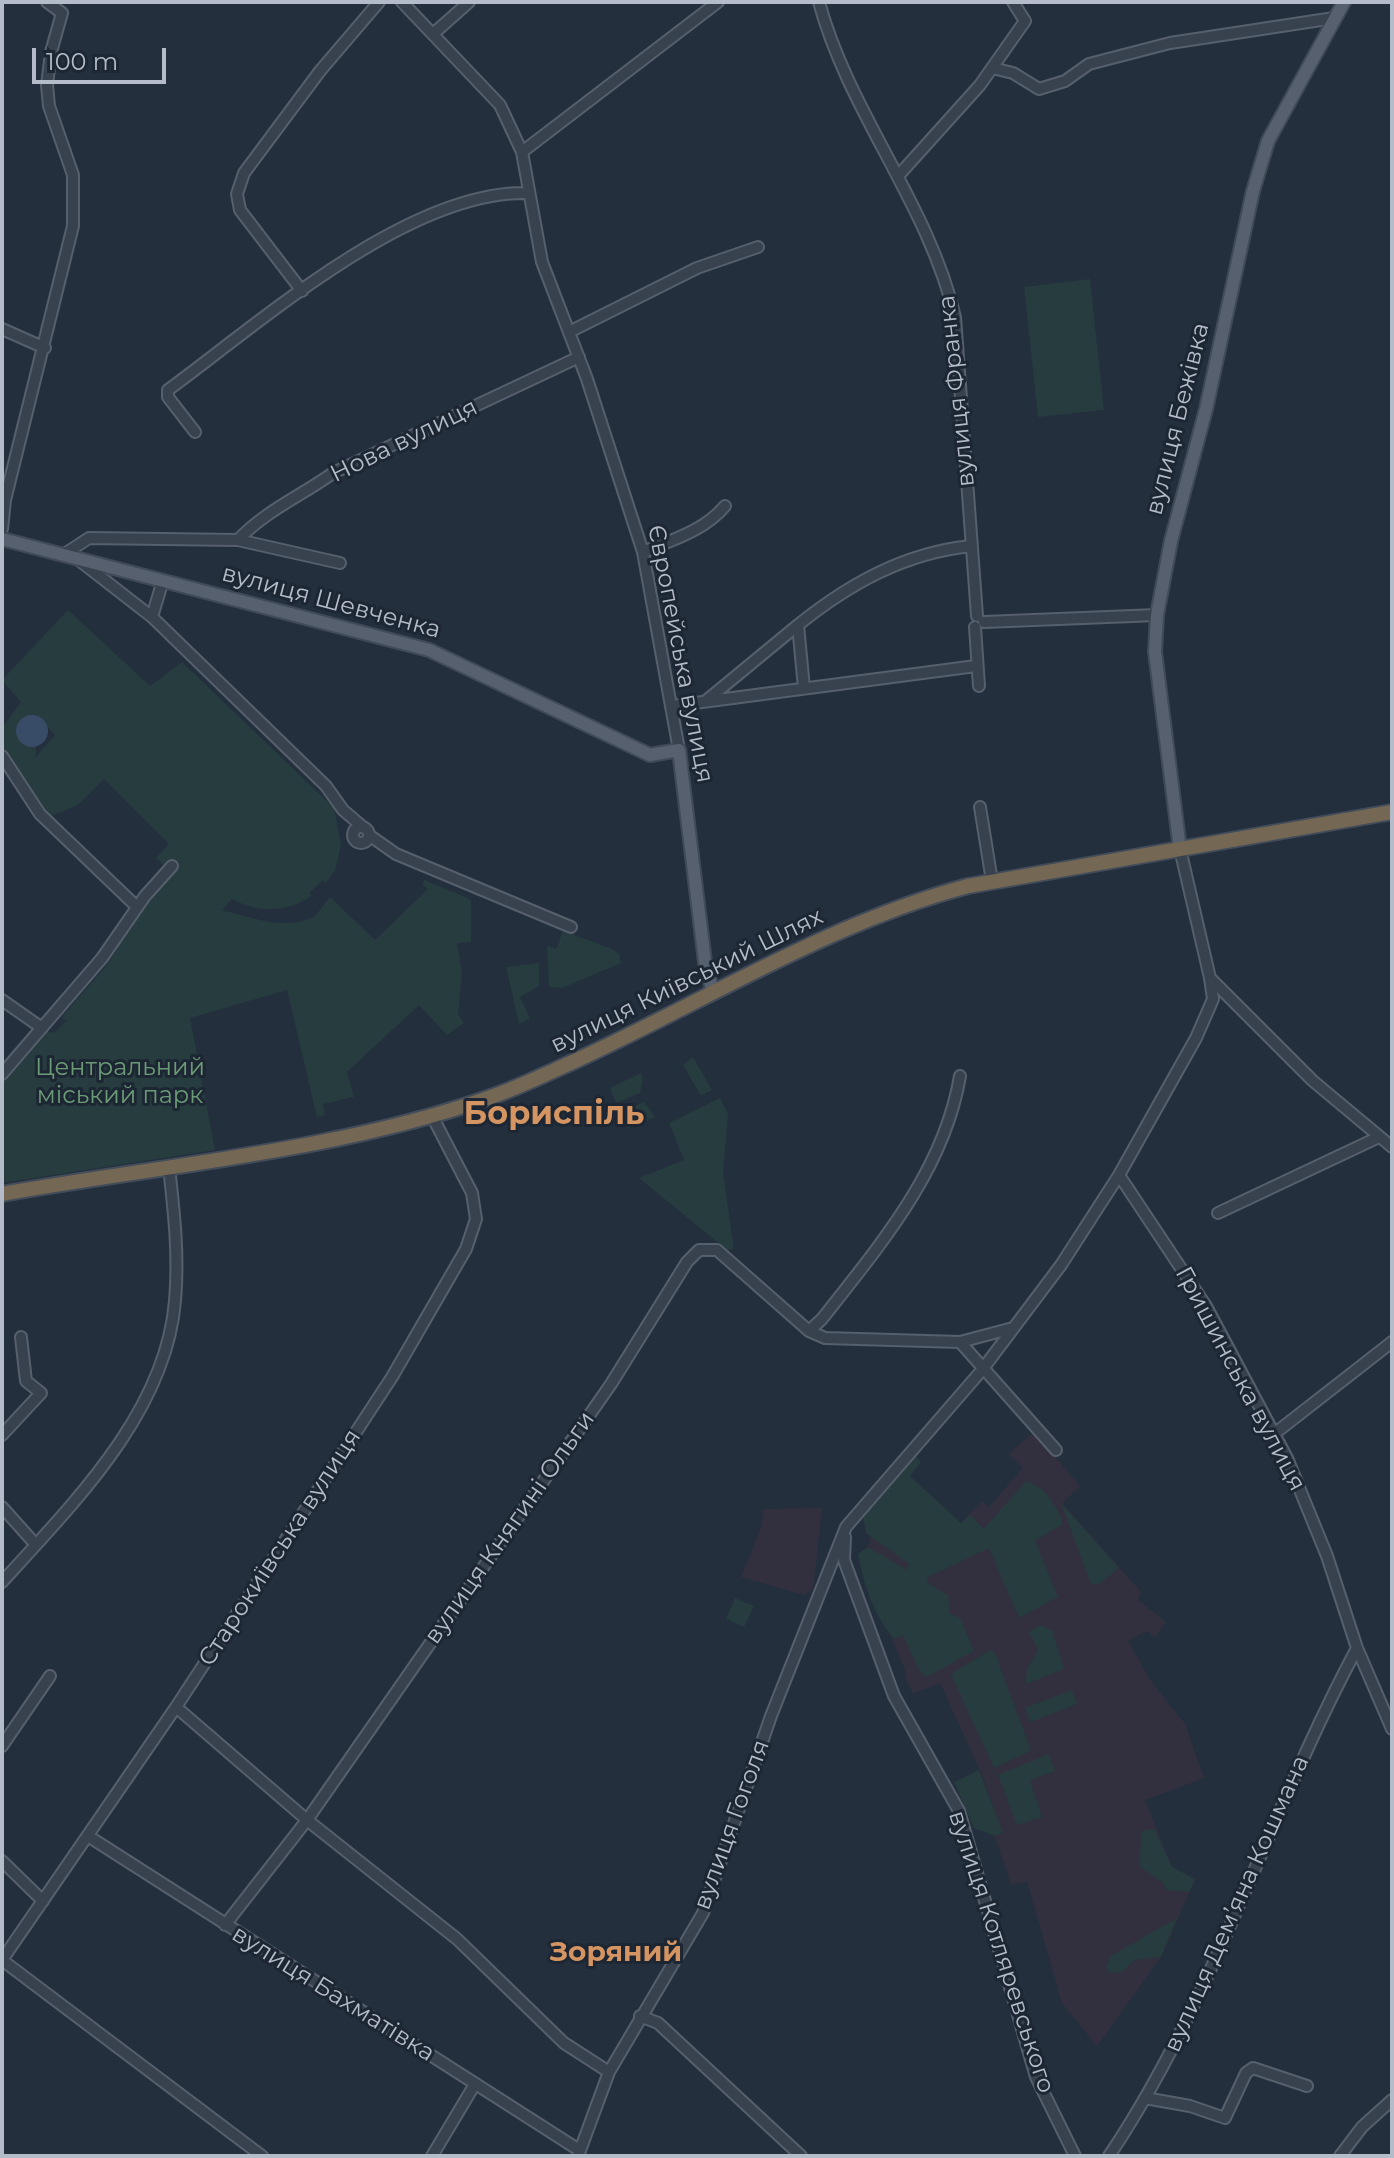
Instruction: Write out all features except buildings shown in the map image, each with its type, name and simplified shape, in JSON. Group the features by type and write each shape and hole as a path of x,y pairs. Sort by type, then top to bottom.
{"highway":[{"name":"вулиця Київський Шлях","path":"2,1194 169,1167 432,1116 530,1081 866,918 914,900 992,881 1392,812"}],"main road":[{"name":"вулиця Бежівка","path":"1180,849 1155,652 1157,615 1253,189 1268,141 1344,2"},
{"name":"вулиця Шевченка","path":"2,539 429,650 650,755 679,750"},
{"name":"Європейська вулиця","path":"679,750 705,962 713,993"}],"street":[{"path":"2,529 5,500 45,348 75,204 73,175 49,106 47,85 51,52 62,13 47,2"},
{"path":"302,291 240,210 237,194 244,173 320,71 379,2"},
{"name":"Європейська вулиця","path":"402,2 500,105 522,152 542,262 579,357 643,552 679,750"},
{"path":"433,34 469,2"},
{"path":"522,152 718,2"},
{"name":"вулиця Франка","path":"819,2 847,78 898,176 948,288 955,317 979,622 976,666 979,686"},
{"path":"898,176 992,68 1025,21 1013,2"},
{"path":"992,68 1013,73 1039,89 1065,81 1089,64 1170,43 1334,18"},
{"path":"195,432 168,397 168,390 302,291 396,230 453,206 506,192 529,193"},
{"path":"569,332 655,287 758,247"},
{"path":"2,329 45,348"},
{"name":"Нова вулиця","path":"238,540 257,520 299,497 333,473 579,357"},
{"path":"643,552 697,529 713,520 725,506"},
{"path":"63,555 89,538 238,540 340,563"},
{"path":"705,702 836,595 896,564 942,549 971,546"},
{"path":"78,559 152,617 326,786 366,835 381,845 571,927"},
{"path":"152,617 163,580"},
{"path":"979,622 1157,615"},
{"path":"798,625 804,688"},
{"path":"672,706 976,666"},
{"path":"2,756 40,814 137,907"},
{"path":"980,807 992,881"},
{"path":"343,810 358,844 366,835"},
{"path":"1180,849 1210,978 1313,1081 1392,1147"},
{"path":"2,1074 102,958 137,907 172,866"},
{"name":"вулиця Гоголя","path":"578,2153 609,2072 703,1913 771,1716 846,1527 1015,1328 1119,1175 1208,1014 1213,999 1210,978"},
{"path":"2,1000 42,1028"},
{"path":"960,1076 949,1121 911,1201 831,1307 809,1331 825,1338 960,1342 1015,1328"},
{"name":"Старокиївська вулиця","path":"2,1960 176,1707 392,1377 466,1249 476,1219 472,1193 432,1116"},
{"path":"1218,1213 1379,1137"},
{"path":"2,1582 88,1488 123,1439 165,1352 175,1302 176,1272 177,1212 169,1167"},
{"name":"Гришинська вулиця","path":"1119,1175 1206,1306 1274,1434 1327,1556 1357,1648 1392,1729"},
{"name":"вулиця Княгині Ольги","path":"225,1925 307,1820 611,1384 687,1262 699,1250 717,1250 809,1331"},
{"path":"2,1435 41,1393 26,1381 21,1337"},
{"path":"960,1342 1056,1450"},
{"path":"1274,1434 1392,1342"},
{"path":"2,1507 36,1545"},
{"name":"вулиця Котляревського","path":"846,1527 844,1560 855,1593 894,1696 959,1811 1036,2077 1075,2156"},
{"name":"вулиця Демʼяна Кошмана","path":"1109,2156 1145,2098 1230,1930 1322,1713 1357,1648"},
{"path":"2,1746 50,1676"},
{"path":"176,1707 307,1820 457,1939 564,2043 609,2072"},
{"name":"вулиця Бахматівка","path":"88,1836 578,2153"},
{"path":"2,1861 43,1901"},
{"path":"2,1960 262,2156"},
{"path":"640,2016 658,2023 801,2156"},
{"path":"1145,2098 1190,2106 1220,2119 1229,2112 1246,2073 1253,2068 1307,2086"},
{"path":"432,2156 475,2084"},
{"path":"1340,2156 1362,2127 1392,2100"}],"shaded area":[{"path":"1034,1432 1080,1486 1062,1503 1141,1592 1138,1600 1166,1622 1155,1637 1147,1631 1128,1641 1151,1681 1185,1724 1204,1778 1145,1800 1172,1867 1195,1879 1161,1957 1097,2046 1062,2003 1027,1881 1011,1885 995,1836 1002,1833 983,1777 940,1683 913,1694 905,1677 907,1675 892,1639 903,1635 868,1547 878,1511 910,1476 961,1523 982,1501 989,1507 1023,1468 1008,1454"},
{"path":"822,1508 813,1589 804,1595 741,1577 762,1525 763,1509"}],"green space":[{"path":"1090,279 1104,410 1038,417 1024,287"},
{"name":"Центральний міський парк","path":"68,610 150,686 182,662 334,808 341,845 335,870 326,883 323,880 309,893 312,896 302,902 282,908 262,909 232,899 222,910 291,923 313,917 330,897 375,940 428,889 423,885 424,880 468,898 471,901 471,942 457,943 462,973 458,1014 464,1023 447,1035 419,1005 347,1072 354,1097 323,1104 325,1115 317,1117 287,990 190,1018 215,1150 2,1183 2,1081 46,1031 54,1033 66,1021 62,1017 107,965 142,909 171,872 156,858 169,844 104,779 78,805 47,818 16,778 21,772 18,772 2,746 2,728 21,702 2,680","holes":["35,714 55,735 34,759"]},
{"path":"563,931 612,949 619,954 621,963 562,988 549,987 547,946 556,949"},
{"path":"539,963 539,986 520,997 530,1019 519,1024 506,967"},
{"path":"693,1057 712,1090 701,1096 683,1065"},
{"path":"641,1073 640,1093 616,1103 610,1088"},
{"path":"720,1098 728,1114 723,1173 734,1249 727,1250 639,1178 684,1160 669,1123"},
{"path":"644,1102 655,1117 627,1129 621,1113"},
{"path":"915,1456 921,1462 910,1476 961,1523 970,1515 984,1529 1026,1481 1049,1498 1063,1524 1035,1541 1058,1597 1019,1618 989,1548 928,1577 927,1583 948,1595 950,1614 960,1618 974,1651 926,1677 919,1670 903,1635 894,1639 875,1610 858,1554 868,1547 907,1570 909,1564 866,1533 863,1517"},
{"path":"1061,1503 1119,1568 1099,1584 1091,1584"},
{"path":"735,1598 754,1606 744,1627 726,1619"},
{"path":"1039,1625 1052,1630 1064,1669 1026,1684 1027,1669 1038,1650 1029,1632"},
{"path":"990,1650 995,1653 1031,1751 994,1768 951,1674"},
{"path":"1072,1690 1077,1704 1031,1722 1025,1708"},
{"path":"1049,1754 1055,1771 1030,1780 1042,1817 1017,1825 998,1775"},
{"path":"979,1770 1003,1833 995,1836 974,1828 954,1782"},
{"path":"1154,1829 1172,1867 1195,1879 1189,1892 1167,1890 1162,1882 1139,1866 1142,1831"},
{"path":"1177,1918 1161,1957 1135,1960 1121,1972 1109,1973 1106,1967 1111,1956"}],"water":[{"path":"32,715 43,720 48,731 43,742 32,747 21,742 16,731 21,720"}],"district":[{"name":"Бориспіль","path":"554,1115"},
{"name":"Зоряний","path":"616,1953"}]}
